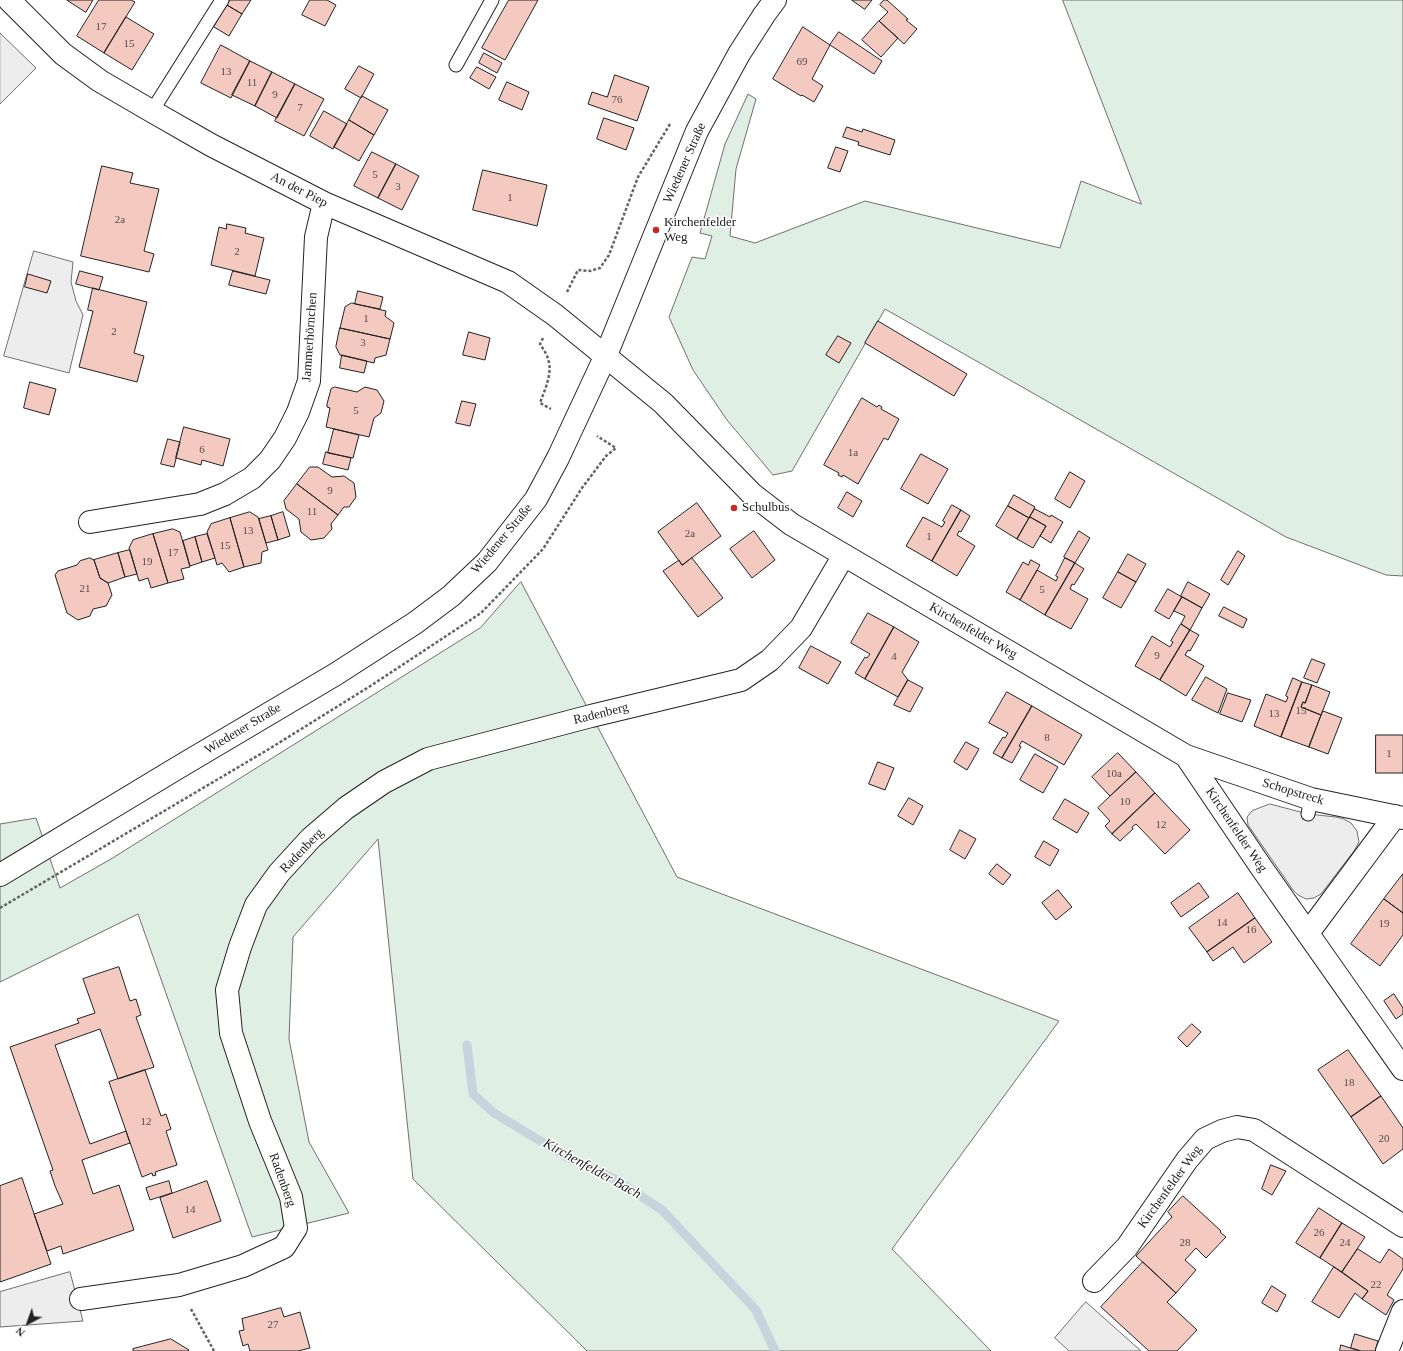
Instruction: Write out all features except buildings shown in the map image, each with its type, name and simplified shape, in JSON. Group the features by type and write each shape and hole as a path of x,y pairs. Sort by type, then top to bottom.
{"street":[{"name":"An der Piep","path":"9,0 63,54 100,81 152,112 211,145 324,203 508,282 555,315 606,355"},
{"name":"Wiedener Straße","path":"0,875 336,674 415,623 450,596 487,562 536,499 558,458 606,355 697,131 740,54 775,0"},
{"name":"Jammerhörnchen","path":"90,522 200,504 225,494 252,478 270,460 285,438 298,412 309,381 316,237 324,203"},
{"name":"Kirchenfelder Weg","path":"606,355 663,403 752,494 791,524 1186,756 1266,863 1308,933 1403,1069"},
{"name":"Radenberg","path":"80,1299 179,1286 243,1266 284,1247 296,1228 291,1197 260,1121 231,1033 227,990 240,947 256,905 279,873 311,838 346,808 384,782 428,759 591,716 741,680 770,660 802,628 844,555"},
{"name":"Schopstreck","path":"1186,756 1310,807 1399,817"},
{"path":"1308,933 1343,876 1399,817"},
{"name":"Kirchenfelder Weg","path":"1094,1281 1127,1247 1187,1160 1205,1139 1222,1131 1237,1127 1254,1130 1403,1226"},
{"path":"1387,1351 1403,1311"}],"lane":[{"path":"152,112 222,0"},
{"path":"456,64 492,0"}],"path":[{"path":"578,270 600,268 609,255"},
{"path":"540,344 548,358 549,372 546,388 540,403"},
{"path":"195,1316 214,1351"}],"green space":[{"path":"1063,0 1403,0 1403,576 1386,575 1286,537 885,309 792,471 773,475 727,420 693,370 669,317 692,257 705,259 712,236 700,233 725,144 748,94 756,99 736,169 730,236 755,243 865,201 1060,248 1081,181 1141,204"},
{"path":"521,582 677,877 1059,1021 892,1249 991,1351 587,1351 413,1179 378,839 293,937 289,1039 309,1142 349,1213 252,1237 138,914 0,982 0,824 36,818 60,888 111,859 480,628"}],"shaded area":[{"path":"0,33 36,68 0,104"},
{"path":"34,251 73,262 71,282 76,301 83,315 69,373 4,356"},
{"path":"1270,804 1308,814 1344,819 1351,823 1357,831 1359,842 1354,851 1321,894 1314,898 1306,899 1298,895 1293,890 1248,825 1247,817 1252,811"},
{"path":"70,1272 83,1321 0,1327 0,1292"},
{"path":"1086,1302 1141,1351 1069,1351 1055,1338"}],"waterway":[{"name":"Kirchenfelder Bach","path":"467,1045 473,1094 494,1113 567,1157 613,1178 662,1210 756,1310 775,1351"}],"place":[{"name":"Kirchenfelder Weg","path":"656,230"},
{"name":"Schulbus","path":"734,508"}]}
